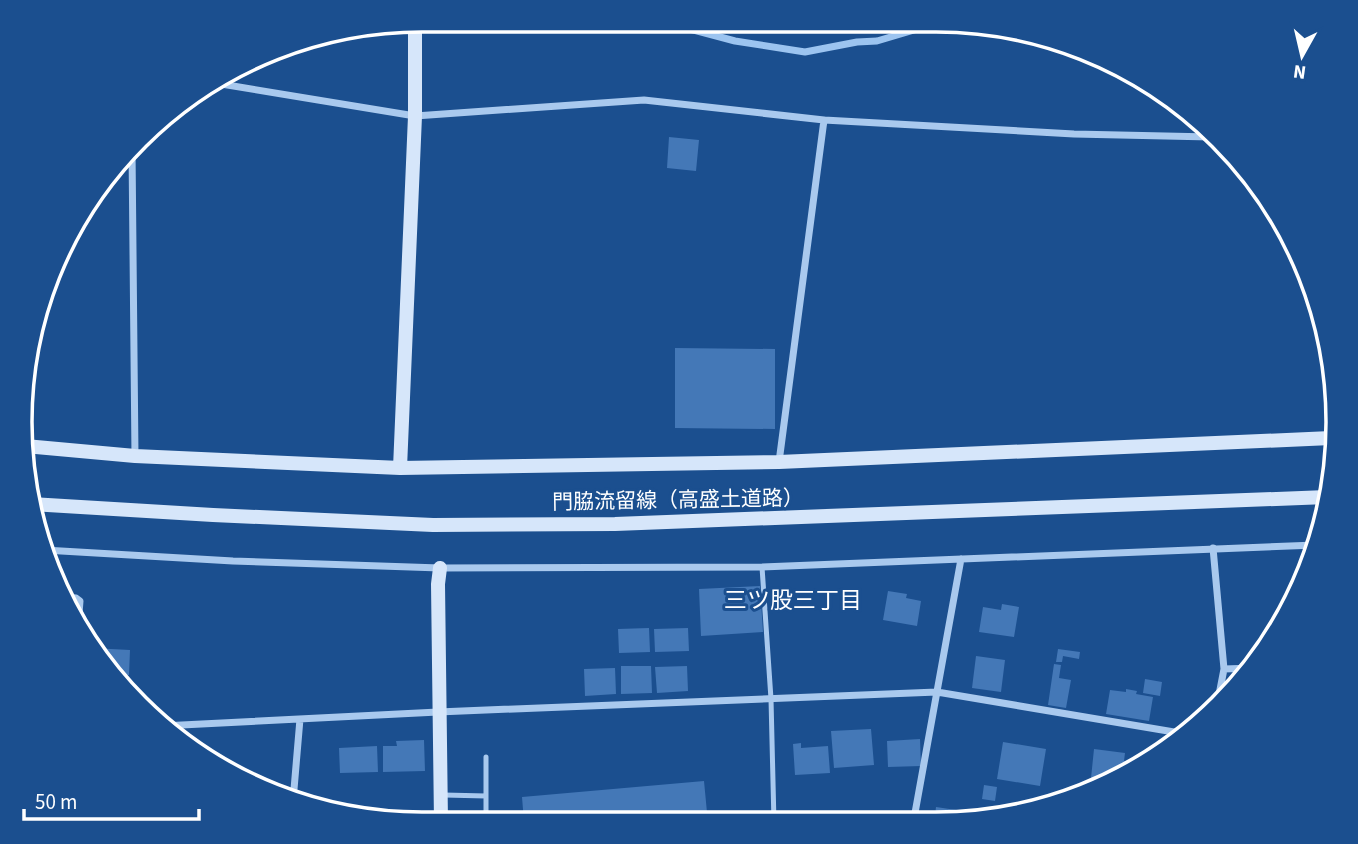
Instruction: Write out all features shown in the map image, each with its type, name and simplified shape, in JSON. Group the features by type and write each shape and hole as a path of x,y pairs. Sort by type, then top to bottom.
{"street":[{"path":"400,468 415,116 415,32"},
{"path":"226,85 415,116 644,100 824,120 1074,134 1202,137"},
{"path":"779,461 824,120"},
{"path":"132,161 135,456"},
{"path":"32,447 135,456 400,468 779,461 1326,438"},
{"name":"門脇流留線（高盛土道路）","path":"41,505 433,525 615,524 1319,497"},
{"path":"53,551 233,561 440,568 762,567 1307,545"},
{"path":"1213,548 1224,669 1220,689"},
{"path":"915,812 961,559"},
{"path":"440,568 438,712 441,812"},
{"path":"1224,669 1239,669"},
{"path":"176,725 937,692 1174,732"},
{"path":"294,791 300,719"}],"lane":[{"path":"762,567 771,699 774,812"},
{"path":"486,757 486,812"},
{"path":"441,794 486,796"}],"building":[{"path":"669,137 699,140 696,171 667,168"},
{"path":"675,348 775,349 775,429 675,428"},
{"path":"760,586 763,632 701,636 699,589"},
{"path":"888,591 907,594 906,598 921,601 917,626 883,620"},
{"path":"1002,604 1019,607 1014,637 979,632 983,607 1001,610"},
{"path":"649,628 650,652 619,653 618,629"},
{"path":"688,628 689,651 655,652 654,629"},
{"path":"104,649 130,650 129,675 124,675"},
{"path":"1058,649 1080,652 1079,659 1063,656 1062,662 1056,662"},
{"path":"976,656 1005,660 1001,692 972,688"},
{"path":"1054,664 1061,665 1059,678 1071,680 1066,708 1048,705"},
{"path":"621,666 651,666 652,693 621,694"},
{"path":"687,666 688,691 657,693 655,667"},
{"path":"615,668 616,694 585,696 584,669"},
{"path":"1145,679 1162,682 1160,696 1143,693"},
{"path":"1126,689 1153,697 1149,721 1106,714 1110,690 1126,692"},
{"path":"871,729 874,765 834,768 831,731"},
{"path":"920,739 921,766 888,767 887,741"},
{"path":"424,740 425,771 383,772 383,746 397,746 396,741"},
{"path":"1003,742 1046,749 1040,786 997,779"},
{"path":"801,743 801,748 828,746 830,773 795,775 793,744"},
{"path":"377,746 378,772 340,773 339,748"},
{"path":"1094,749 1125,753 1124,761 1128,762 1091,780"},
{"path":"704,781 707,812 523,812 522,797"},
{"path":"984,785 997,787 995,801 982,799"},
{"path":"936,807 966,812 962,812 935,812"}],"waterway":[{"path":"701,32 735,41 805,52 877,41 907,32"}],"district":[{"name":"三ツ股三丁目","path":"793,600"}]}
